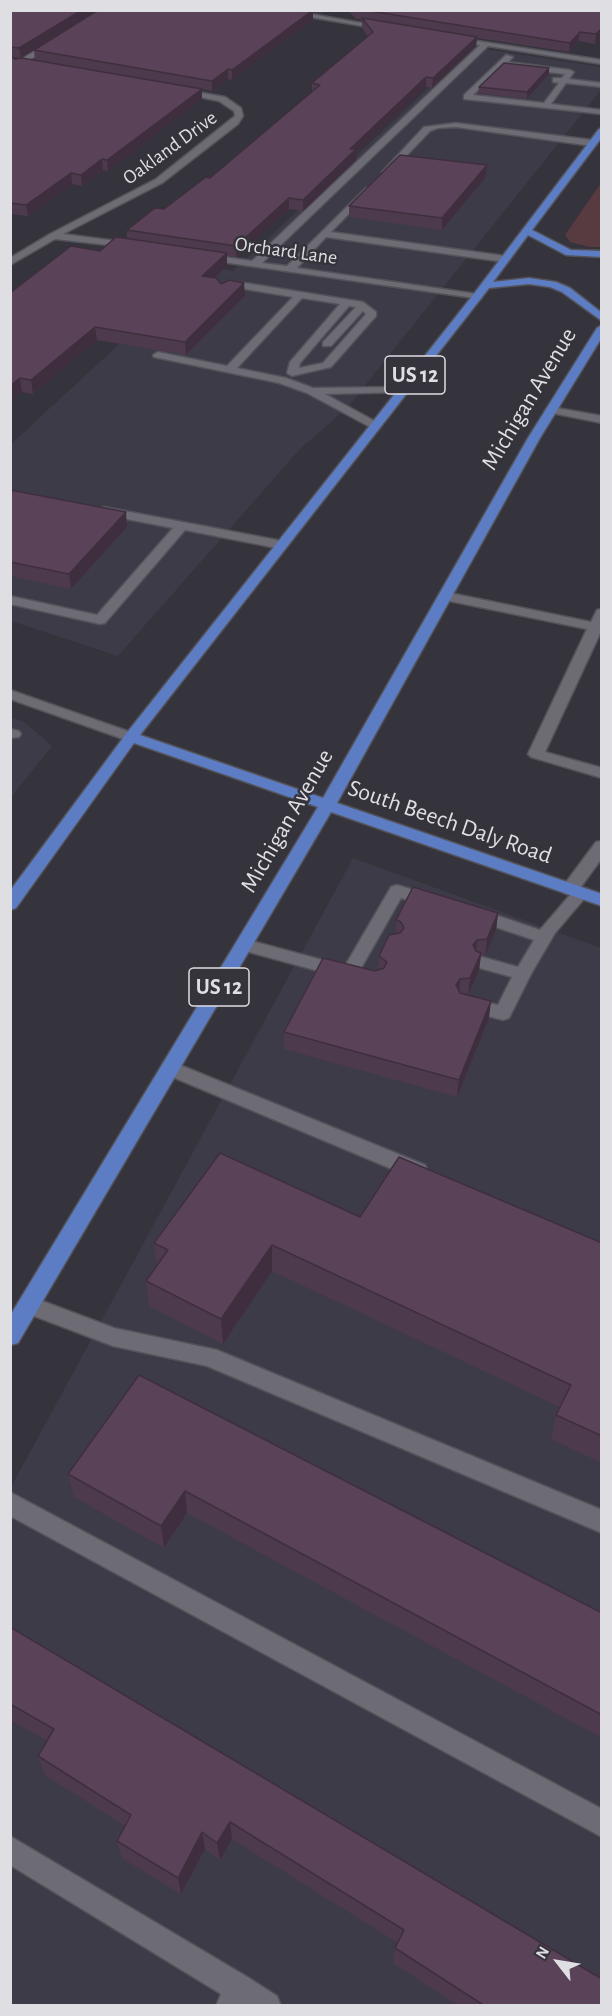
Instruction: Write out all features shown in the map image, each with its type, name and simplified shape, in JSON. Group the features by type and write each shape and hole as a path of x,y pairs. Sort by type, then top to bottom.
{"main road":[{"name":"US 12","path":"10,904 131,737 477,297 602,131"},
{"path":"527,231 569,253 602,254"},
{"path":"484,286 529,281 552,284 566,290 602,318"},
{"name":"Michigan Avenue","path":"10,1336 328,804 552,410 602,328"},
{"name":"South Beech Daly Road","path":"131,737 602,900"}],"street":[{"path":"272,10 396,30"},
{"path":"441,37 602,63"},
{"path":"10,69 62,38"},
{"path":"255,264 486,44"},
{"path":"518,49 501,64 496,74 467,97 602,112"},
{"path":"10,60 41,66"},
{"path":"501,64 570,72 546,106"},
{"path":"545,79 602,85"},
{"name":"Oakland Drive","path":"10,262 53,236 159,181 235,122 239,116 238,110 222,99 167,88"},
{"path":"476,89 502,92"},
{"path":"530,95 552,98"},
{"path":"380,178 427,129 436,126 456,125 592,143"},
{"path":"290,269 372,186"},
{"path":"324,234 505,259"},
{"path":"53,236 145,248"},
{"name":"Orchard Lane","path":"189,255 477,297"},
{"path":"222,292 229,286 245,286 363,305 372,314 327,365 292,373 282,380"},
{"path":"229,370 300,295"},
{"path":"292,373 295,362 347,302"},
{"path":"163,350 158,355 282,380 311,390 376,426"},
{"path":"311,390 404,389"},
{"path":"552,410 602,420"},
{"path":"90,509 282,544"},
{"path":"10,600 100,620 181,526"},
{"path":"445,596 599,620 536,754 602,773"},
{"name":"South Beech Daly Road","path":"10,694 131,737"},
{"path":"465,1003 503,1013 522,974 602,846"},
{"path":"244,945 358,975 369,939 397,891 544,937"},
{"path":"369,939 392,944"},
{"path":"482,963 522,974"},
{"path":"170,1068 437,1179"},
{"path":"29,1305 113,1337 209,1357 602,1522"},
{"path":"10,1503 602,1824"},
{"path":"10,1849 235,1997 267,2006"}],"shaded area":[{"path":"472,47 601,67 601,90 347,408 299,450 118,656 11,621 11,444 204,266 233,271"},
{"path":"601,183 601,247 589,247 570,242 565,235"},
{"path":"11,717 24,722 52,746 11,797"},
{"path":"353,858 601,948 601,2005 11,2006 11,1487"}],"building":[{"path":"10,10 82,10 19,48 10,47"},
{"path":"98,10 313,10 232,70 228,69 212,81 34,50"},
{"path":"364,10 602,10 602,28 596,34 580,32 570,43"},
{"path":"362,18 477,37 433,78 426,77 350,149 356,149 303,200 289,198 236,246 127,230 155,208 164,209 206,177 210,178 320,85 312,83 373,32"},
{"path":"10,56 15,59 22,58 202,89 107,160 102,159 81,175 71,173 26,205 10,203"},
{"path":"504,63 549,68 527,92 479,87"},
{"path":"400,155 487,165 442,218 349,206"},
{"path":"116,237 227,253 202,276 216,278 221,284 229,280 244,283 185,342 95,327 31,380 20,378 10,386 10,293 71,246 100,251"},
{"path":"10,490 126,512 69,574 10,562"},
{"path":"413,887 498,913 487,939 477,940 473,945 476,951 481,953 470,978 460,979 456,985 460,993 491,1001 459,1080 284,1032 323,958 375,971 384,968 387,962 379,956 389,935 400,933 404,928 401,922 396,920"},
{"path":"220,1153 360,1217 399,1157 602,1243 602,1436 556,1415 571,1385 272,1245 221,1319 146,1281 168,1250 154,1243"},
{"path":"139,1375 602,1613 602,1715 185,1491 161,1526 68,1474"},
{"path":"10,1627 602,1979 602,2006 485,2006 395,1948 404,1930 230,1822 217,1843 202,1832 178,1878 117,1841 131,1815 38,1756 54,1729 10,1704"}]}
